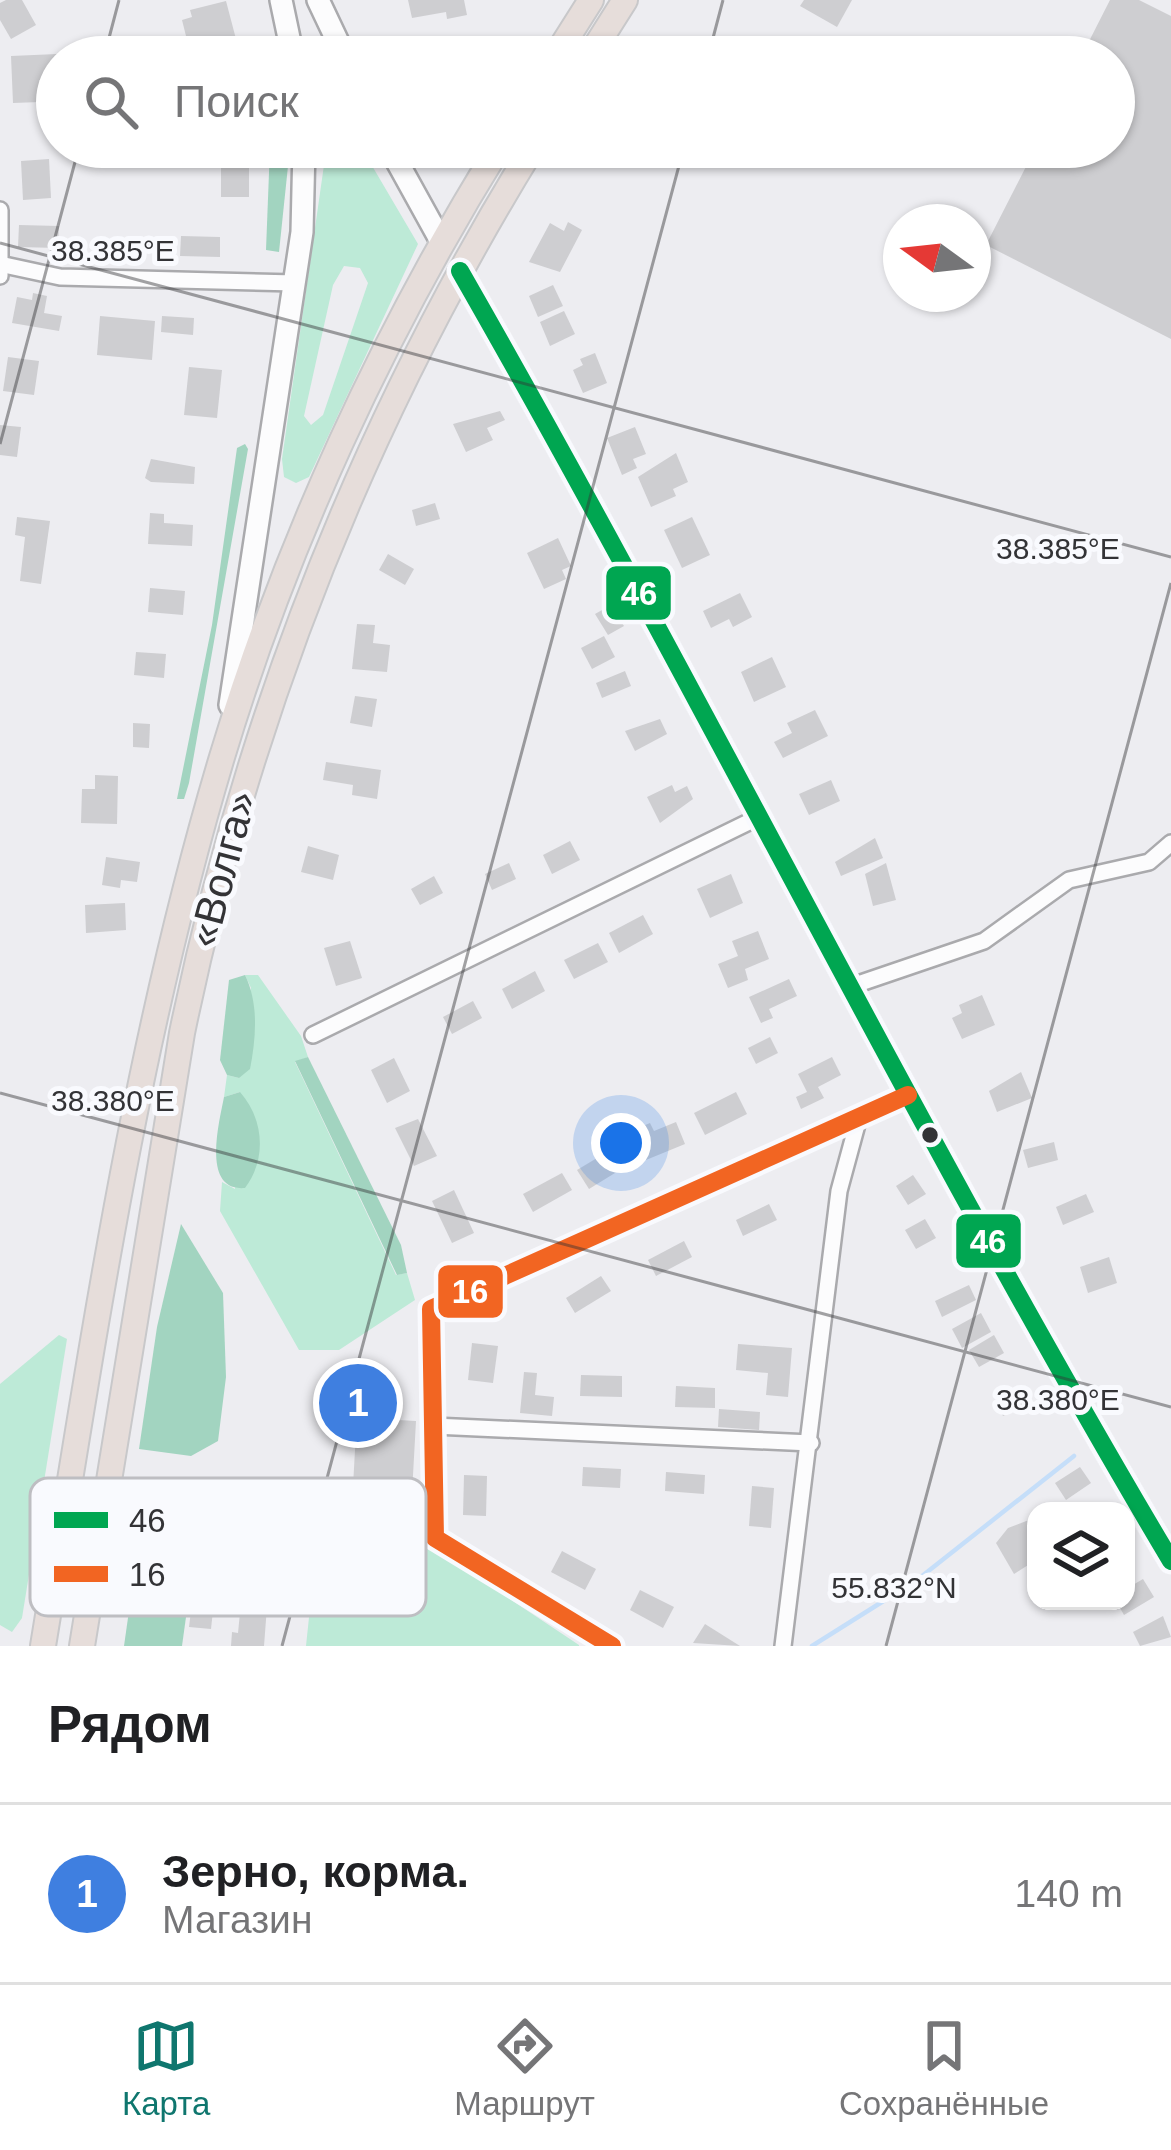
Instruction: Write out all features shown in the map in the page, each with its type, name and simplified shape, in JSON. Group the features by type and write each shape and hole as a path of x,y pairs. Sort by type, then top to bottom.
{"highway":[{"path":"568,36 591,0"},
{"path":"602,36 625,0"},
{"name":"«Волга»","path":"71,1478 109,1248 170,952 222,757 317,500 442,243 487,168"},
{"name":"«Волга»","path":"111,1478 202,939 261,726 305,604 401,382 521,168"},
{"name":"«Волга»","path":"43,1646 48,1616"},
{"name":"«Волга»","path":"82,1646 87,1616"}],"main road":[{"path":"281,0 289,36"},
{"path":"318,0 334,36"},
{"path":"222,757 295,283 306,168"},
{"path":"395,168 403,176"},
{"path":"399,168 442,243"},
{"path":"460,271 586,491 908,1095 1171,1561"}],"street":[{"path":"0,210 0,276"},
{"path":"1,264 60,277 295,283"},
{"path":"313,1035 757,818"},
{"path":"849,987 984,940 1069,880 1149,862 1171,843"},
{"path":"612,1646 435,1538 431,1309 908,1095"},
{"path":"783,1646 839,1191 858,1121"},
{"path":"434,1426 811,1443"}],"green space":[{"path":"269,168 288,168 279,252 266,250"},
{"path":"324,168 373,168 418,244 309,477 296,483 284,477 282,459","holes":["344,266 360,268 368,283 323,415 311,425 304,416 333,285"]},
{"path":"245,444 248,449 189,783 184,799 177,799 212,625 237,448"},
{"path":"245,975 258,975 301,1036 308,1057 295,1062 396,1275 407,1273 415,1300 339,1350 299,1350 220,1211 222,1182 235,1189 240,1092 224,1097 227,1075 239,1078 251,988"},
{"path":"245,975 253,998 255,1033 250,1069 239,1078 227,1075 220,1060 229,980"},
{"path":"308,1057 401,1245 407,1273 397,1275 295,1061"},
{"path":"240,1092 254,1114 260,1139 257,1165 245,1188 222,1179 216,1154 224,1097"},
{"path":"181,1224 223,1293 226,1377 218,1441 191,1456 139,1449 157,1327"},
{"path":"59,1335 67,1339 45,1478 30,1478 30,1568 22,1618 12,1632 0,1625 0,1384"},
{"path":"426,1543 579,1646 306,1646 309,1616 426,1616"},
{"path":"128,1616 186,1616 182,1646 124,1646"}],"building":[{"path":"22,0 36,25 11,39 0,20 0,3"},
{"path":"408,0 464,0 467,15 447,19 446,12 412,18"},
{"path":"804,0 852,0 837,27 800,6"},
{"path":"1110,0 1139,0 1171,16 1171,339 991,248 991,235 1025,168 1135,168 1135,36 1092,36"},
{"path":"226,1 235,36 186,36 182,20 192,17 190,10"},
{"path":"36,55 36,102 13,103 11,56"},
{"path":"36,160 36,168 49,168 51,198 23,200 21,161"},
{"path":"221,168 249,168 249,197 221,197"},
{"path":"568,222 582,230 560,272 529,262 550,223 564,231"},
{"path":"19,225 59,226 58,248 18,247"},
{"path":"181,236 220,237 220,257 180,256"},
{"path":"553,285 563,306 538,317 529,296"},
{"path":"33,293 47,296 44,313 62,316 59,331 12,323 17,297 32,300"},
{"path":"564,311 575,334 550,346 540,322"},
{"path":"100,316 155,321 152,360 97,355"},
{"path":"162,316 194,318 193,335 161,332"},
{"path":"595,353 607,383 583,393 573,370 583,365 580,359"},
{"path":"8,357 39,361 34,395 3,391"},
{"path":"189,367 222,370 217,418 184,415"},
{"path":"500,411 505,420 487,428 493,440 466,452 453,424"},
{"path":"0,425 21,427 17,457 0,455"},
{"path":"635,427 646,454 633,459 637,468 622,475 607,438"},
{"path":"676,453 688,482 673,489 676,496 651,507 638,477"},
{"path":"151,459 195,467 194,484 151,482 145,478"},
{"path":"435,503 440,519 416,526 412,510"},
{"path":"150,513 164,514 164,523 193,525 192,546 148,544"},
{"path":"17,517 50,521 41,584 20,581 25,537 15,535"},
{"path":"692,517 710,555 682,568 664,530"},
{"path":"558,538 571,566 562,570 566,579 544,589 527,553"},
{"path":"388,554 414,569 405,585 379,570"},
{"path":"150,588 185,591 183,615 148,612"},
{"path":"740,593 752,617 733,627 729,619 711,628 703,611"},
{"path":"611,605 624,626 608,635 595,614"},
{"path":"357,624 375,625 373,643 390,645 387,672 352,669"},
{"path":"604,636 615,657 592,669 581,648"},
{"path":"136,652 166,654 164,678 134,675"},
{"path":"772,657 786,687 754,702 741,672"},
{"path":"625,671 631,686 602,698 596,683"},
{"path":"355,696 377,699 372,727 350,723"},
{"path":"815,710 828,736 783,758 774,742 792,733 787,723"},
{"path":"660,719 667,734 635,751 625,731"},
{"path":"133,723 150,724 149,748 133,747"},
{"path":"326,762 381,770 377,799 352,795 353,785 323,780"},
{"path":"95,775 118,776 117,824 81,823 82,789 95,789"},
{"path":"831,780 840,801 809,815 799,794"},
{"path":"672,785 675,792 687,786 693,799 660,823 647,797"},
{"path":"875,838 883,858 841,876 835,862"},
{"path":"570,841 580,860 552,874 543,855"},
{"path":"308,846 339,855 333,880 301,872"},
{"path":"106,857 140,862 137,882 121,880 120,888 102,885"},
{"path":"509,863 516,879 492,890 485,874"},
{"path":"886,863 896,900 873,906 865,874"},
{"path":"731,874 743,903 710,918 697,889"},
{"path":"434,876 443,893 420,905 411,889"},
{"path":"125,903 126,930 86,933 85,905"},
{"path":"643,915 653,934 619,953 609,933"},
{"path":"758,931 769,959 745,969 748,980 728,988 718,964 738,956 732,941"},
{"path":"350,941 362,978 336,986 324,948"},
{"path":"598,943 608,962 574,979 564,960"},
{"path":"535,971 545,991 512,1009 502,989"},
{"path":"789,979 797,996 769,1009 773,1018 761,1023 749,997"},
{"path":"982,995 995,1025 962,1039 952,1018 962,1013 959,1005"},
{"path":"473,1001 482,1018 452,1034 443,1017"},
{"path":"770,1037 778,1053 756,1064 748,1048"},
{"path":"832,1057 841,1075 818,1087 824,1098 801,1109 796,1097 807,1092 798,1074"},
{"path":"394,1058 410,1091 387,1103 371,1070"},
{"path":"1021,1072 1032,1098 997,1112 989,1091"},
{"path":"736,1092 747,1114 705,1135 694,1113"},
{"path":"418,1119 437,1156 414,1166 395,1128"},
{"path":"676,1122 685,1144 646,1160 641,1148 633,1152 626,1133 650,1123 654,1131"},
{"path":"1054,1142 1058,1160 1028,1168 1023,1150"},
{"path":"617,1146 628,1165 589,1189 577,1170"},
{"path":"562,1173 572,1190 533,1212 523,1194"},
{"path":"913,1175 926,1194 908,1205 896,1186"},
{"path":"454,1190 474,1233 452,1243 432,1201"},
{"path":"1086,1194 1094,1212 1063,1225 1056,1207"},
{"path":"769,1204 777,1220 743,1236 736,1220"},
{"path":"925,1219 936,1238 916,1249 905,1230"},
{"path":"684,1241 692,1257 656,1276 648,1260"},
{"path":"1109,1257 1117,1283 1088,1293 1080,1267"},
{"path":"601,1276 611,1291 575,1313 566,1298"},
{"path":"969,1285 976,1300 942,1317 935,1301"},
{"path":"981,1313 991,1332 962,1348 952,1329"},
{"path":"994,1335 1004,1353 979,1367 969,1350"},
{"path":"472,1343 498,1346 493,1383 468,1380"},
{"path":"738,1344 792,1348 788,1397 766,1395 768,1373 736,1370"},
{"path":"524,1372 537,1373 535,1395 554,1397 552,1416 520,1413"},
{"path":"581,1375 622,1376 622,1397 580,1396"},
{"path":"345,1385 380,1387 379,1419 416,1421 413,1478 353,1478 356,1432 342,1432"},
{"path":"676,1386 715,1388 715,1408 675,1407"},
{"path":"1023,1388 1030,1402 1003,1416 996,1402"},
{"path":"719,1409 760,1412 759,1430 718,1427"},
{"path":"583,1467 621,1469 620,1488 582,1486"},
{"path":"1080,1467 1091,1483 1066,1500 1055,1483"},
{"path":"666,1472 705,1475 704,1494 665,1491"},
{"path":"464,1475 487,1476 486,1516 463,1515"},
{"path":"752,1486 774,1488 771,1528 749,1526"},
{"path":"1027,1521 1027,1566 1014,1574 996,1543 1008,1528"},
{"path":"562,1551 596,1569 585,1590 551,1572"},
{"path":"1143,1579 1154,1597 1135,1608 1135,1584"},
{"path":"640,1590 674,1607 663,1628 630,1610"},
{"path":"190,1616 212,1616 211,1629 189,1627"},
{"path":"240,1616 266,1616 264,1646 231,1646 232,1632 238,1633"},
{"path":"1163,1616 1171,1637 1140,1646 1133,1632"},
{"path":"705,1624 740,1646 693,1643"}],"waterway":[{"path":"812,1646 917,1580 1074,1456"}],"transit line":[{"name":"46","path":"460,271 988,1241 1171,1561"},
{"name":"16","path":"612,1646 435,1538 431,1309 908,1095"}],"place":[{"name":"Зерно, корма.","path":"358,1403"}]}
